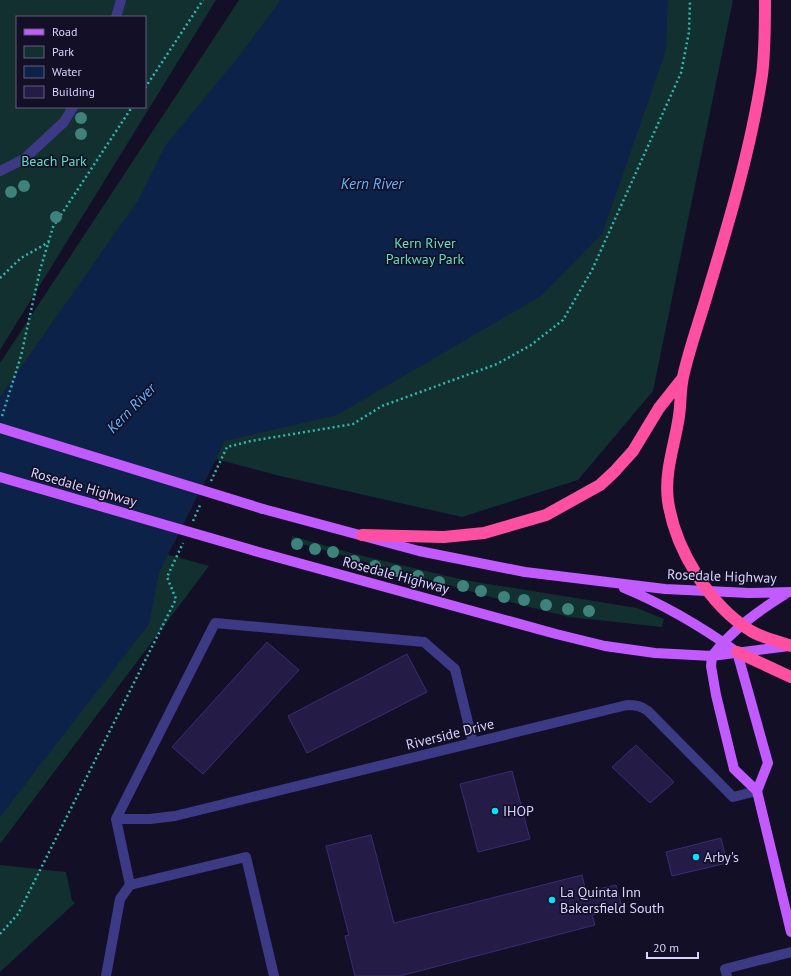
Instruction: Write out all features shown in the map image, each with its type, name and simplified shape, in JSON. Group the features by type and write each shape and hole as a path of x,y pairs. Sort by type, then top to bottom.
{"highway":[{"path":"765,0 762,74 748,146 723,240 682,379 679,415 668,474 668,501 675,529 684,552 696,574 709,592 741,624 752,632 791,646"},
{"path":"362,535 444,537 484,533 546,515 600,485 614,472 633,451 659,408 682,379"},
{"path":"737,652 791,677"}],"main road":[{"name":"Rosedale Highway","path":"0,424 263,509 419,551 525,572 613,584 709,592 790,592"},
{"name":"Rosedale Highway","path":"0,477 255,551 556,634 605,646 655,653 712,656 791,646"},
{"path":"613,584 644,596 678,614 737,652 768,763 757,791"},
{"path":"790,592 762,608 741,624 723,642 712,656 711,666 716,695 734,769 757,791 791,932"}],"street":[{"path":"116,16 120,0"},
{"path":"0,170 24,159 64,122 72,108"},
{"path":"130,885 116,819 216,623 424,642 455,669 473,743"},
{"name":"Riverside Drive","path":"116,819 150,819 175,816 627,705 642,707 648,711 733,797 757,791"},
{"path":"106,976 120,899 130,885 246,857 274,976"},
{"path":"727,976 725,969 791,952"}],"path":[{"path":"146,86 203,0"},
{"path":"210,483 227,447 251,441 353,424 382,406 497,364 531,345 564,320 592,270 681,72 689,32 690,0"},
{"path":"0,424 21,356 40,270 54,227 131,108"},
{"path":"0,278 21,258 49,242"},
{"path":"190,526 204,497"},
{"path":"0,934 18,914 176,600 167,577 184,541"}],"green space":[{"name":"Beach Park","path":"0,0 216,0 0,350"},
{"name":"Kern River","path":"239,0 733,0 653,391 578,480 462,517 276,475 0,401 0,363"},
{"path":"0,508 209,566 0,844"},
{"path":"292,536 355,554 464,580 637,608 664,619 662,627 569,617 498,599 291,541"},
{"path":"0,865 66,872 72,900 75,903 0,972"}],"water":[{"name":"Kern River","path":"281,0 668,0 666,50 602,234 541,296 337,415 225,441 159,573 149,624 0,817 0,397 139,199 165,146 235,61"}],"building":[{"path":"267,642 299,670 203,774 172,747"},
{"path":"407,654 427,692 307,753 288,716"},
{"path":"636,745 674,782 650,803 612,767"},
{"name":"IHOP","path":"512,771 530,839 478,852 460,784"},
{"name":"La Quinta Inn Bakersfield South","path":"371,835 394,923 582,875 586,892 616,885 622,908 592,915 595,925 400,976 355,976 345,936 349,935 326,846"},
{"name":"Arby's","path":"721,838 727,863 672,876 666,852"}],"place":[{"name":"IHOP","path":"495,811"},
{"name":"Arby's","path":"696,857"},
{"name":"La Quinta Inn Bakersfield South","path":"552,900"}],"park label":[{"name":"Kern River Parkway Park","path":"425,252"}]}
